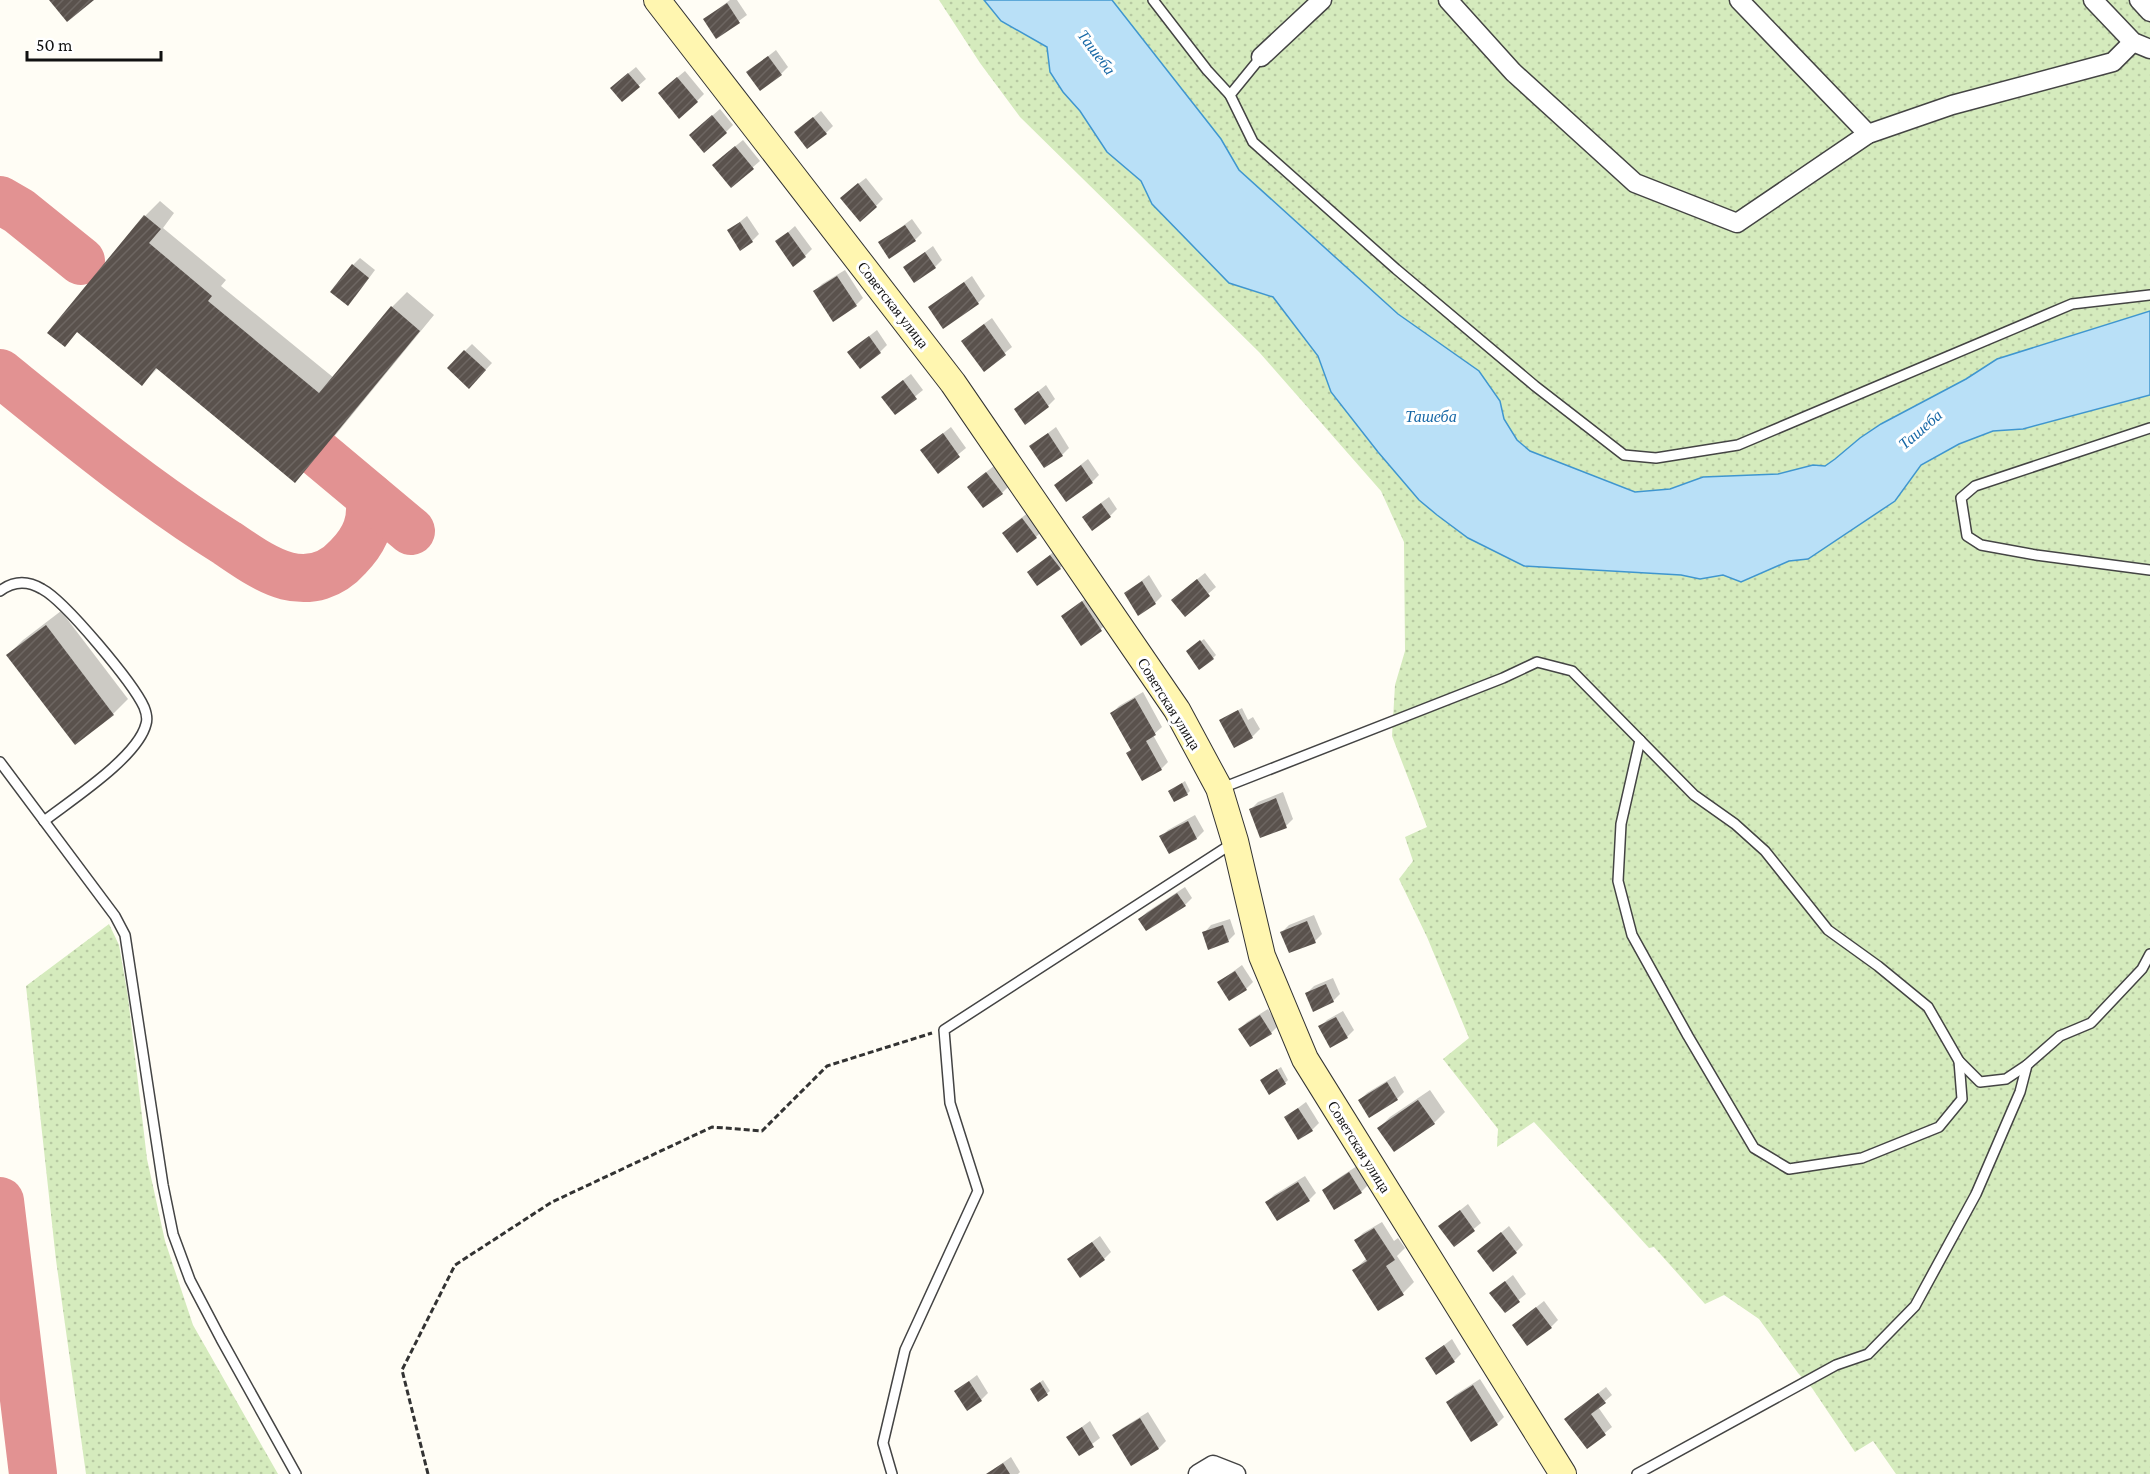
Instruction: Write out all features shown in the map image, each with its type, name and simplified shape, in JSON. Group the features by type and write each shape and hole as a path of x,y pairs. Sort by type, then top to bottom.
{"street":[{"name":"Советская улица","path":"657,0 953,383 1177,710 1219,788 1235,841 1262,956 1305,1059 1563,1474"},
{"path":"1261,57 1322,0"},
{"path":"1448,0 1513,72 1635,183 1737,223 1868,134 1952,105 2113,62 2142,46 2093,0"},
{"path":"1739,0 1868,134"},
{"path":"2139,0 2150,12"},
{"path":"1198,1474 1214,1466 1236,1474"}],"lane":[{"path":"1153,0 1207,70 1230,94 1253,142 1396,269 1535,386 1624,455 1656,458 1738,445 2072,304 2150,296"},
{"path":"1230,94 1261,57"},
{"path":"2150,428 1975,486 1961,498 1967,537 1980,545 2150,570"},
{"path":"0,591 8,585 22,582 41,588 60,601 130,684 144,706 147,718 140,740 115,766 44,821"},
{"path":"1219,788 1482,686 1537,662 1572,671 1694,795 1735,824 1765,851 1828,930 1878,966 1928,1007 1959,1061 1980,1082 2006,1079 2027,1065 2060,1036 2091,1023 2142,969 2150,954"},
{"path":"1640,740 1621,824 1618,881 1632,935 1754,1148 1789,1169 1862,1158 1939,1127 1962,1099 1959,1061"},
{"path":"0,762 115,916 124,935 163,1185 173,1234 190,1280 296,1474"},
{"path":"892,1474 883,1443 905,1350 978,1191 950,1103 944,1030 1235,841"},
{"path":"1637,1474 1836,1365 1868,1354 1916,1306 1976,1194 2020,1092 2027,1065"}],"path":[{"path":"428,1474 402,1370 455,1265 552,1202 712,1127 762,1131 827,1066 944,1030"}],"green space":[{"path":"939,0 984,0 1001,21 1047,47 1050,72 1063,92 1080,111 1107,152 1141,181 1152,204 1229,283 1273,297 1318,356 1331,392 1419,500 1468,538 1524,566 1681,575 1700,579 1723,575 1750,578 1789,560 1808,558 1840,537 1910,479 1921,465 1959,444 1993,431 2023,429 2150,395 2150,1474 1896,1474 1873,1441 1855,1452 1812,1388 1798,1373 1759,1319 1724,1295 1705,1304 1654,1247 1649,1248 1534,1122 1497,1147 1498,1129 1443,1059 1469,1038 1427,937 1399,879 1413,861 1405,837 1427,827 1392,736 1395,685 1405,651 1404,542 1381,491 1259,352 1020,117 980,63"},
{"path":"1112,0 2150,0 2150,311 1997,359 1966,379 1881,424 1825,466 1813,465 1778,474 1703,477 1670,489 1635,492 1530,451 1517,440 1504,419 1499,401 1479,371 1398,314 1239,170 1221,139"},
{"path":"109,924 119,945 128,997 147,1159 165,1241 193,1325 278,1474 86,1474 56,1260 26,986"}],"water":[{"name":"Ташеба","path":"984,0 1112,0 1221,139 1239,170 1398,314 1479,371 1500,401 1504,419 1517,440 1530,451 1635,492 1670,489 1703,477 1778,474 1813,465 1825,466 1881,424 1966,379 1997,359 2150,311 2150,395 2023,429 1993,431 1959,444 1921,465 1895,501 1808,559 1789,561 1741,582 1723,575 1700,579 1681,575 1524,566 1468,538 1419,500 1331,392 1318,356 1273,297 1229,283 1152,204 1141,181 1107,152 1080,111 1063,92 1050,72 1047,47 1001,21"}],"building":[{"path":"49,0 94,0 67,22"},
{"path":"727,3 740,23 716,39 703,19"},
{"path":"768,56 782,75 760,91 746,72"},
{"path":"628,73 640,87 622,102 610,88"},
{"path":"677,77 698,102 679,119 658,93"},
{"path":"712,115 727,133 704,153 689,135"},
{"path":"813,117 827,134 807,149 794,132"},
{"path":"735,146 754,169 731,188 712,165"},
{"path":"858,183 877,207 860,222 840,198"},
{"path":"144,215 161,229 149,243 212,296 208,301 319,393 391,306 420,331 295,483 156,368 142,386 77,332 65,347 47,333"},
{"path":"740,222 753,242 740,251 727,230"},
{"path":"905,225 916,241 889,259 878,242"},
{"path":"788,232 806,257 793,267 775,241"},
{"path":"925,252 936,268 914,283 903,267"},
{"path":"352,264 369,278 348,306 330,292"},
{"path":"837,276 857,306 833,322 813,291"},
{"path":"964,282 979,304 943,329 928,307"},
{"path":"984,324 1006,355 984,372 961,341"},
{"path":"869,336 881,353 860,369 847,352"},
{"path":"464,350 486,370 469,389 447,368"},
{"path":"903,380 917,399 895,415 881,397"},
{"path":"1038,391 1049,407 1025,425 1014,409"},
{"path":"943,433 960,457 938,474 920,450"},
{"path":"1048,433 1063,456 1044,468 1029,446"},
{"path":"1081,465 1093,483 1066,502 1054,485"},
{"path":"986,472 1003,494 983,508 967,487"},
{"path":"1101,503 1111,517 1092,531 1082,517"},
{"path":"1022,518 1037,538 1017,553 1002,533"},
{"path":"1050,555 1061,569 1037,586 1027,572"},
{"path":"1197,579 1210,596 1185,617 1171,600"},
{"path":"1142,581 1156,604 1138,616 1124,593"},
{"path":"1082,601 1102,631 1081,646 1061,616"},
{"path":"46,625 114,715 75,745 6,655"},
{"path":"1200,640 1214,659 1199,670 1186,651"},
{"path":"1135,698 1156,735 1146,741 1162,770 1142,781 1126,753 1131,750 1110,713"},
{"path":"1238,710 1253,738 1234,748 1219,720"},
{"path":"1182,783 1188,795 1174,802 1168,791"},
{"path":"1276,798 1287,828 1260,838 1249,809"},
{"path":"1188,821 1197,839 1169,854 1159,836"},
{"path":"1177,893 1186,906 1146,931 1138,919"},
{"path":"1307,921 1316,943 1289,953 1280,932"},
{"path":"1223,925 1229,942 1208,950 1202,932"},
{"path":"1235,971 1247,990 1229,1001 1217,982"},
{"path":"1326,984 1334,1002 1313,1012 1305,993"},
{"path":"1260,1015 1272,1034 1250,1047 1238,1029"},
{"path":"1336,1017 1348,1038 1330,1048 1318,1026"},
{"path":"1277,1069 1286,1084 1269,1095 1260,1080"},
{"path":"1387,1082 1398,1100 1369,1118 1358,1100"},
{"path":"1418,1100 1435,1124 1394,1152 1377,1128"},
{"path":"1298,1108 1313,1131 1298,1140 1284,1117"},
{"path":"1349,1172 1362,1193 1334,1210 1322,1190"},
{"path":"1298,1182 1310,1201 1277,1221 1265,1202"},
{"path":"1460,1210 1475,1231 1454,1247 1438,1226"},
{"path":"1374,1228 1395,1260 1386,1266 1404,1295 1378,1311 1352,1270 1367,1261 1354,1240"},
{"path":"1501,1232 1517,1253 1493,1272 1477,1251"},
{"path":"1092,1242 1105,1260 1080,1278 1067,1259"},
{"path":"1505,1281 1520,1302 1505,1313 1489,1293"},
{"path":"1536,1307 1552,1328 1527,1346 1512,1325"},
{"path":"1444,1345 1455,1362 1436,1375 1425,1358"},
{"path":"969,1381 982,1401 967,1411 954,1391"},
{"path":"1040,1382 1048,1395 1038,1402 1030,1389"},
{"path":"1473,1385 1498,1425 1471,1442 1446,1402"},
{"path":"1598,1393 1606,1403 1591,1414 1606,1435 1587,1449 1564,1419"},
{"path":"1140,1418 1159,1449 1131,1466 1112,1435"},
{"path":"1082,1427 1094,1447 1079,1456 1066,1437"},
{"path":"1003,1463 1010,1474 986,1474"}],"taxiway":[{"path":"0,200 19,211 81,261"},
{"path":"0,373 168,504 248,557 287,576 296,578 320,576 342,563 354,550 367,529 370,513 369,496"},
{"path":"319,454 411,531"},
{"path":"0,1201 33,1474"}]}
